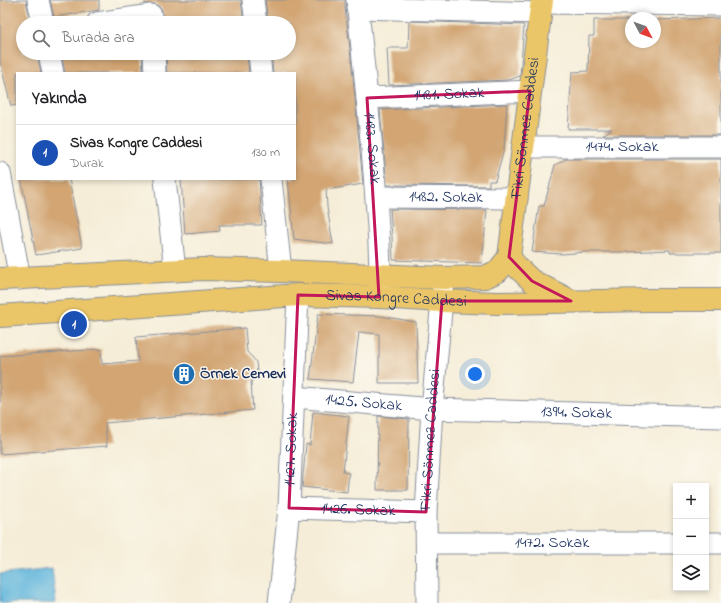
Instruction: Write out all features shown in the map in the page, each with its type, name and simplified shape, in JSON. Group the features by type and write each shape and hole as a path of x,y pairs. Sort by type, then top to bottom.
{"main road":[{"name":"Fikri Sönmez Caddesi","path":"509,257 541,5"},
{"name":"Sivas Kongre Caddesi","path":"10,279 203,269 444,278 485,278 498,270 509,257"},
{"path":"509,257 532,281 571,301"},
{"name":"Sivas Kongre Caddesi","path":"0,316 298,296 379,297 498,303 721,300"}],"street":[{"path":"38,0 41,16"},
{"path":"254,0 255,16"},
{"path":"357,4 721,5"},
{"name":"1483. Sokak","path":"357,4 376,198 380,275 379,297"},
{"path":"134,16 150,13"},
{"path":"50,60 53,72"},
{"path":"154,60 155,72"},
{"path":"260,60 261,72"},
{"name":"1481. Sokak","path":"367,98 530,91"},
{"name":"1474. Sokak","path":"523,146 721,147"},
{"path":"0,173 10,279"},
{"path":"166,180 175,271"},
{"path":"271,180 281,271"},
{"name":"1482. Sokak","path":"376,198 517,198"},
{"name":"Fikri Sönmez Caddesi","path":"427,603 426,512 432,409 444,278"},
{"name":"1427. Sokak","path":"278,603 289,508 298,296"},
{"name":"1425. Sokak","path":"294,397 432,409"},
{"name":"1394. Sokak","path":"432,409 721,417"},
{"name":"1426. Sokak","path":"289,508 426,512"},
{"name":"1472. Sokak","path":"427,543 673,543"},
{"path":"709,543 721,543"}],"highlighted area":[{"path":"530,91 509,257 532,281 571,301 442,301 426,512 289,508 298,295 379,297 367,98"}],"water":[{"path":"52,568 56,603 0,603 0,574"}],"building":[{"path":"0,0 26,0 29,16 16,16 16,60 38,60 41,72 16,72 16,105 11,106 0,62"},
{"path":"50,0 99,0 99,10 54,16"},
{"path":"145,0 241,0 243,16 163,16 161,8 155,4 145,4"},
{"path":"265,0 345,0 363,184 326,190 333,244 294,239 288,180 296,180 296,72 273,72 272,60 296,60 296,16 267,16"},
{"path":"721,18 721,135 603,135 612,129 568,129 572,72 588,71 589,36 594,36 594,20 625,20 625,48 661,48 661,20"},
{"path":"409,21 524,25 520,76 509,80 389,85 387,48 408,48"},
{"path":"62,60 142,60 143,72 65,72"},
{"path":"166,60 248,60 249,72 167,72"},
{"path":"507,104 504,149 495,181 489,181 489,186 387,185 380,110"},
{"path":"566,159 721,159 721,253 670,253 670,250 562,254 532,252 539,206 544,206 555,165"},
{"path":"21,180 69,180 82,248 36,255"},
{"path":"181,180 259,180 262,225 219,225 220,231 185,234"},
{"path":"390,209 487,210 482,263 393,260"},
{"path":"318,314 381,316 416,322 418,383 379,383 379,334 359,332 353,382 310,379"},
{"path":"245,328 247,352 256,362 257,372 251,382 253,410 105,423 107,446 0,454 0,356 101,349 102,364 138,361 136,337"},
{"path":"313,412 349,416 343,472 349,473 347,492 302,487 306,444 310,445"},
{"path":"378,416 409,419 408,490 377,490"}],"place":[{"name":"Sivas Kongre Caddesi","path":"74,324"},
{"name":"Örnek Cemevi","path":"184,374"}]}
